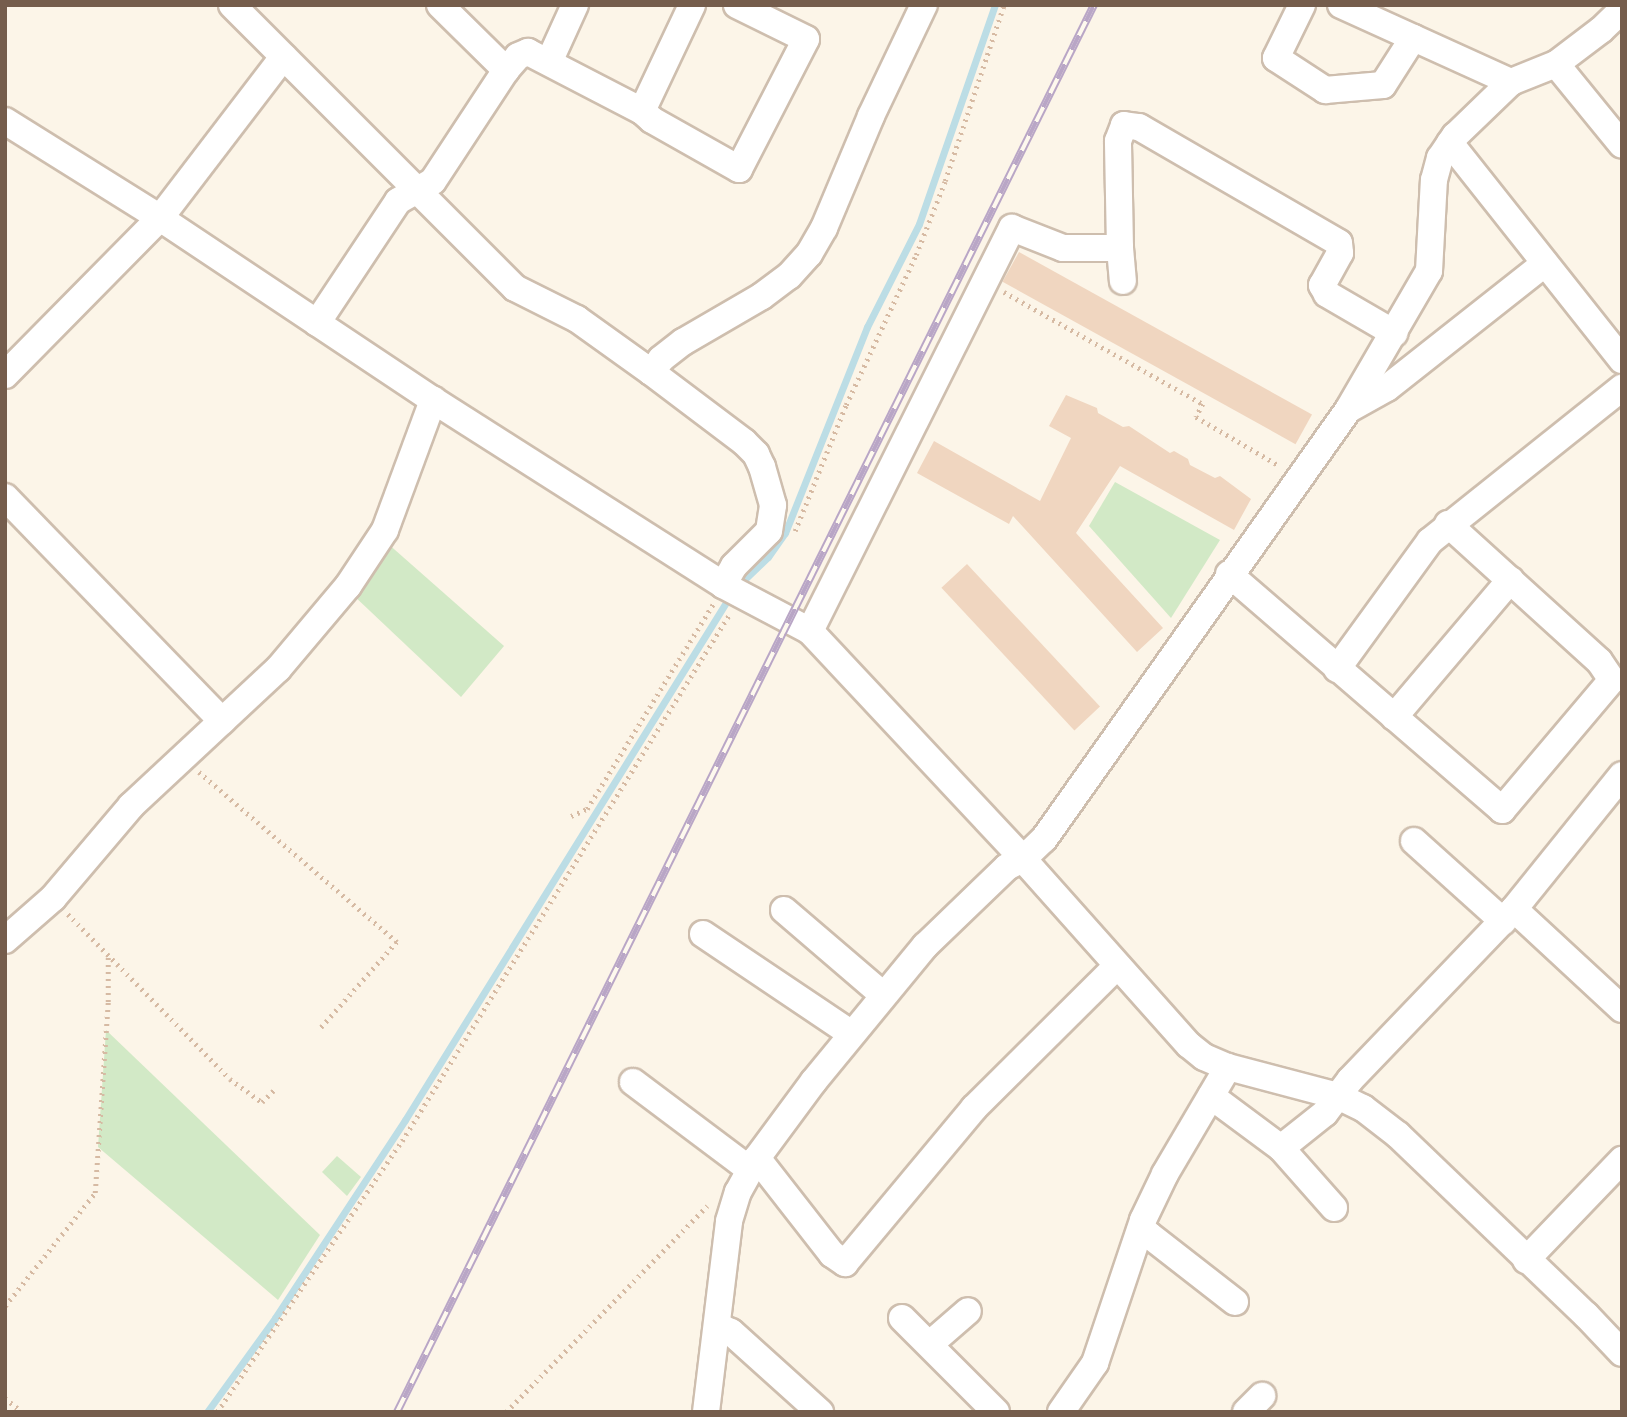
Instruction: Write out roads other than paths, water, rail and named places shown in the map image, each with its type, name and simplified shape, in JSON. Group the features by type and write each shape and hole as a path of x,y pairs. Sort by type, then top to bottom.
{"street":[{"path":"232,5 515,288 577,319 744,442 756,454 772,505 769,531 734,566 732,590"},
{"path":"440,5 506,70"},
{"path":"549,62 575,5"},
{"path":"642,111 692,5"},
{"path":"317,323 398,201 433,181 506,70 518,56 528,52 642,111 652,121 739,169 806,39 737,5"},
{"path":"651,372 661,359 683,342 762,296 789,276 809,254 824,228 871,116 923,5"},
{"path":"1302,5 1276,58 1325,90 1383,85 1413,38"},
{"path":"1341,5 1511,82"},
{"path":"706,1412 727,1234 734,1203 753,1164 852,1034 925,946 1007,867 1023,859 1044,839 1228,574 1348,410 1429,271 1434,180 1440,158 1450,143 1511,82 1556,64 1601,30 1622,10"},
{"path":"5,375 160,218 283,57"},
{"path":"1556,64 1622,145"},
{"path":"5,121 160,218 433,400 732,590 810,631 1023,859 1189,1045 1204,1057 1228,1067 1338,1096 1363,1108 1398,1135 1586,1315 1622,1353"},
{"path":"1123,281 1119,248 1118,141 1124,125 1139,127 1339,243 1340,253 1322,285 1327,294 1394,333"},
{"path":"1450,143 1622,360"},
{"path":"810,631 1012,228 1063,248 1119,248"},
{"path":"1348,410 1387,388 1545,263"},
{"path":"1337,668 1430,541 1622,388"},
{"path":"5,940 53,898 131,806 306,639 366,561 385,530 433,400"},
{"path":"5,497 222,721"},
{"path":"1228,574 1502,810 1612,681 1599,661 1448,524"},
{"path":"1394,717 1510,580"},
{"path":"1281,1148 1325,1113 1509,915 1622,775"},
{"path":"1414,841 1509,915 1622,1009"},
{"path":"784,910 883,995"},
{"path":"703,934 852,1034"},
{"path":"633,1082 753,1164 832,1254 845,1263 974,1108 1117,965"},
{"path":"1063,1411 1087,1370 1095,1363 1140,1231 1165,1174 1228,1067"},
{"path":"1211,1096 1281,1148 1334,1208"},
{"path":"1526,1260 1622,1160"},
{"path":"1140,1231 1149,1235 1235,1302"},
{"path":"930,1344 968,1311"},
{"path":"902,1318 996,1412"},
{"path":"718,1326 731,1332 820,1412"}],"waterway":[{"path":"746,578 768,557 785,533 867,327 919,224 995,5"},
{"path":"207,1412 275,1318 405,1120 725,604"}],"railway":[{"path":"397,1412 1094,5"}]}
